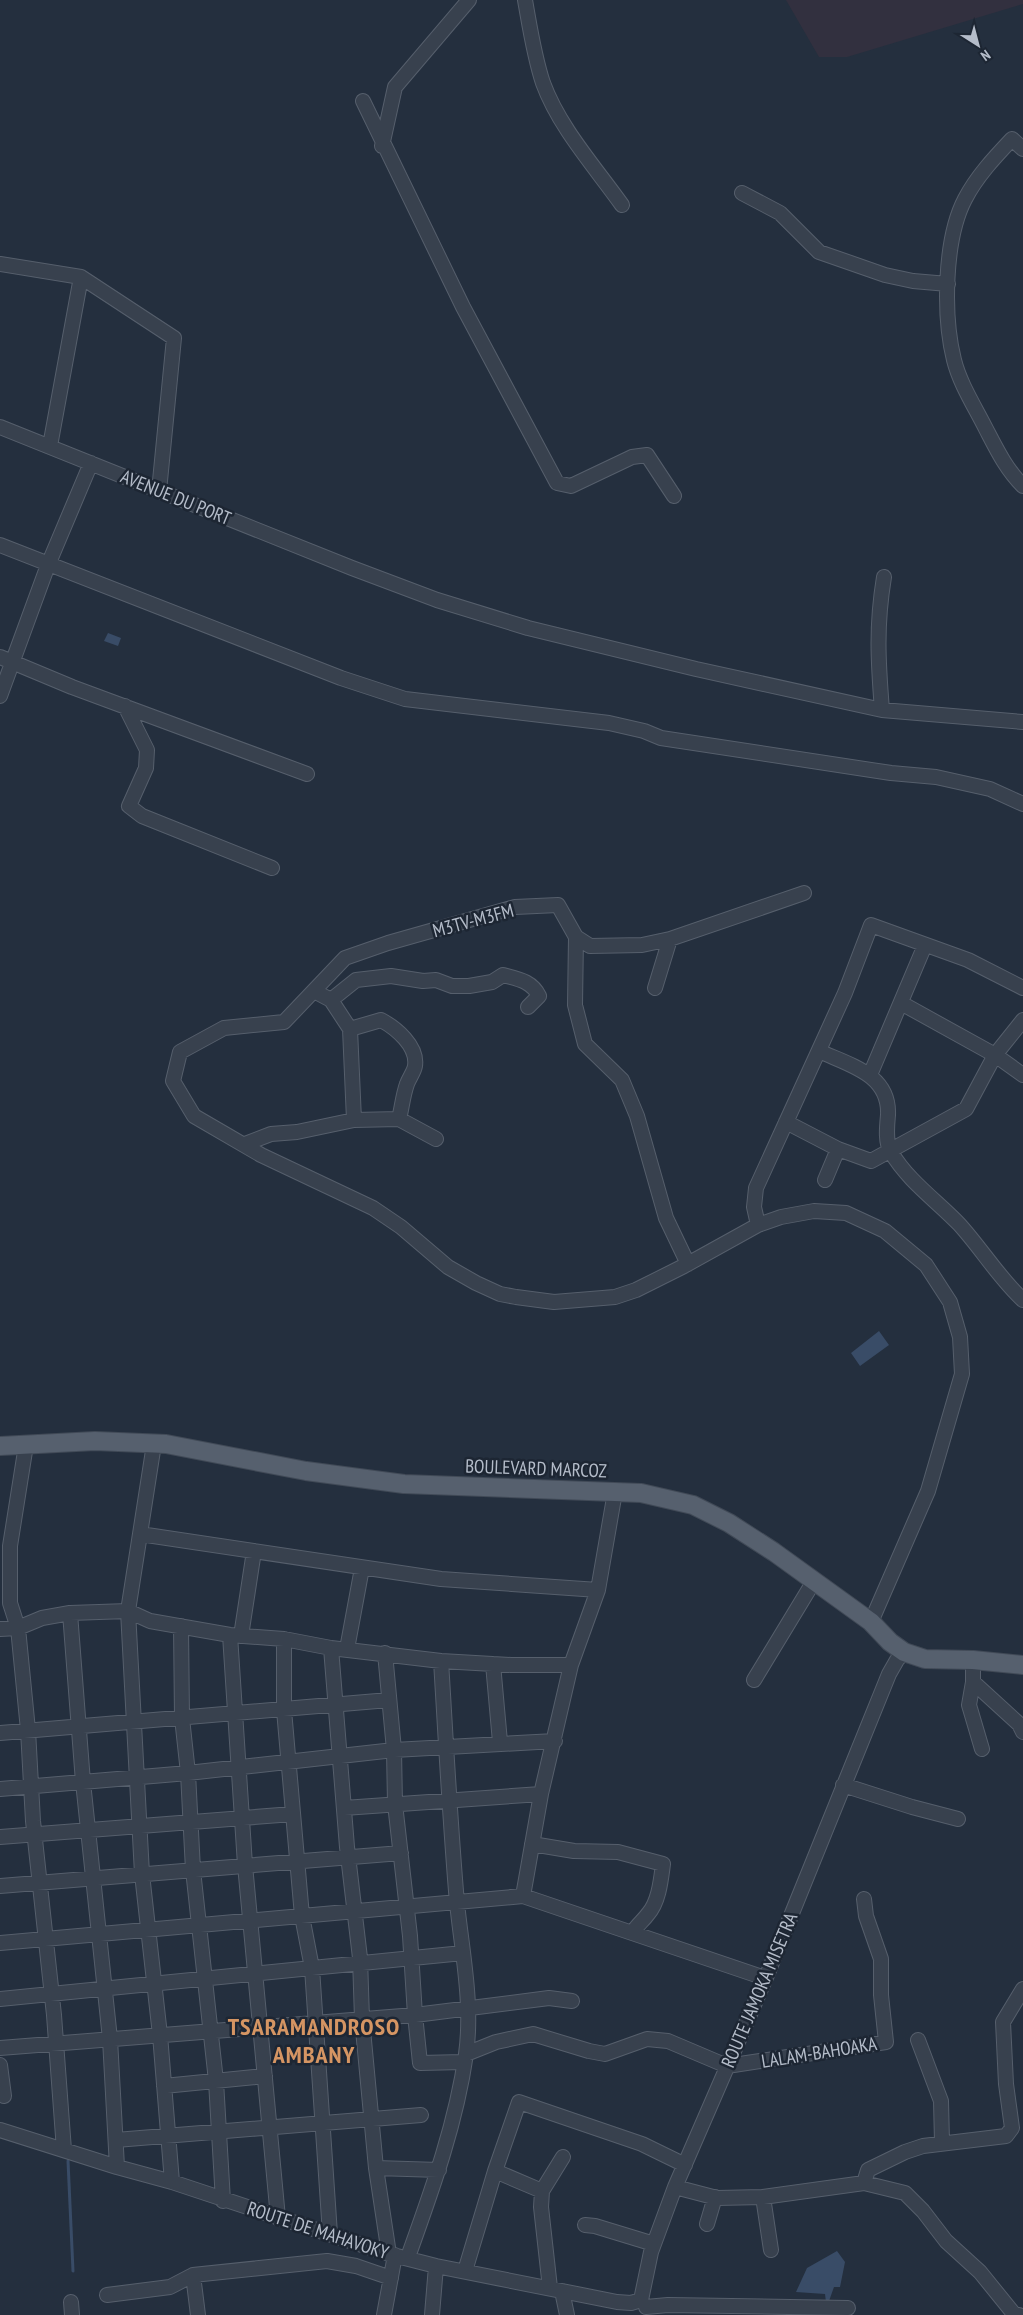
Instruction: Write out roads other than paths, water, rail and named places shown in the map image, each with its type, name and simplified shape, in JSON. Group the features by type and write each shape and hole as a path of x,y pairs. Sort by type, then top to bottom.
{"main road":[{"name":"BOULEVARD MARCOZ","path":"0,1446 95,1440 154,1444 306,1471 404,1484 615,1492 667,1498 710,1513 774,1552 871,1622 890,1642 904,1652 926,1659 973,1660 1023,1665"}],"street":[{"path":"382,146 395,87 469,0"},
{"path":"525,0 533,47 544,84 567,129 622,205"},
{"path":"363,102 382,146 463,307 557,483 571,486 632,457 648,455 674,496"},
{"path":"1023,149 1012,139 984,171 965,200 950,246 948,284 954,360 966,391 1008,472 1023,486"},
{"path":"742,194 780,213 819,252 885,275 913,281 948,284"},
{"path":"0,264 81,277 174,338 159,490"},
{"path":"50,446 81,277"},
{"name":"AVENUE DU PORT","path":"0,427 352,568 437,600 528,628 696,669 882,710 1023,722"},
{"path":"0,696 6,659 91,463"},
{"path":"0,545 342,678 405,699 609,722 644,731 661,738 891,773 936,777 990,789 1023,804"},
{"path":"882,710 877,648 878,616 884,577"},
{"path":"6,659 72,687 307,774"},
{"path":"125,706 147,750 146,768 129,806 142,816 272,868"},
{"path":"576,937 590,946 642,945 670,939 804,893"},
{"name":"M3TV-M3FM","path":"246,1144 194,1116 173,1081 180,1052 224,1028 284,1022 345,958 404,938 514,908 558,905 576,937"},
{"path":"758,1225 754,1207 756,1188 819,1051 871,925 968,960 1023,988"},
{"path":"576,937 575,1005 585,1044 622,1080 636,1116 666,1218 688,1264"},
{"path":"655,988 670,939"},
{"path":"870,1075 925,945"},
{"path":"331,1000 356,980 391,976 423,981 436,980 452,986 469,986 492,982 503,975 522,980 535,988 539,996 528,1008"},
{"path":"314,991 331,1000 350,1029 354,1120"},
{"path":"900,1002 995,1055 1023,1075"},
{"path":"350,1029 381,1020 393,1027 412,1050 415,1065 407,1084 399,1119"},
{"path":"786,1122 838,1149 871,1161 966,1109 995,1055 1023,1020"},
{"path":"819,1051 870,1075 885,1091 888,1104 887,1131 890,1151 914,1182 959,1225 1023,1300"},
{"path":"246,1144 271,1134 297,1132 354,1120 399,1119 436,1139"},
{"path":"246,1144 261,1155 374,1208 401,1227 448,1267 476,1283 500,1294 554,1302 615,1297 636,1290 688,1264 758,1225 781,1217 814,1211 846,1213 885,1231 926,1265 950,1302 960,1337 962,1374 928,1491 871,1622"},
{"path":"825,1180 838,1149"},
{"path":"154,1444 128,1611 142,1874 160,2035 172,2182"},
{"path":"26,1445 10,1546 10,1603 18,1628 28,1730 34,1834 46,1939 64,2150"},
{"path":"523,1896 541,1794 572,1665 598,1590 615,1492"},
{"path":"140,1534 441,1579 598,1590"},
{"path":"254,1551 236,1636 234,1712 245,1865 278,2218"},
{"path":"347,1649 362,1568"},
{"path":"754,1680 814,1581"},
{"path":"0,1629 18,1628 42,1618 70,1613 128,1611 150,1621 236,1636 284,1639 331,1648 441,1661 572,1665"},
{"path":"70,1613 83,1782 110,2040 118,2167"},
{"path":"181,1626 182,1718 188,1773 193,1870 203,1979 216,2081 223,2201"},
{"path":"284,1639 284,1710 290,1761 302,1916 312,1968 330,2234"},
{"path":"331,1648 348,1857 356,1911 362,2019 376,2168 398,2256"},
{"name":"ROUTE JAMOKA MISETRA","path":"646,2308 654,2244 675,2187 765,1978 886,1682 897,1660 904,1652"},
{"path":"385,1653 394,1750 396,1804 412,1958 420,2063 464,2058 496,2042 533,2034 604,2054 647,2039 668,2041 727,2066"},
{"path":"973,1660 973,1682 969,1705 982,1749"},
{"path":"384,2315 391,2278 398,2256 439,2170 454,2119 464,2058 468,2008 457,1902 441,1661"},
{"path":"493,1664 500,1742"},
{"path":"973,1682 1019,1724 1023,1732"},
{"path":"0,1733 389,1700"},
{"path":"0,1789 188,1773 394,1750 500,1742 554,1741"},
{"path":"843,1785 912,1808 958,1819"},
{"path":"344,1808 449,1799 541,1794"},
{"path":"0,1837 293,1814"},
{"path":"532,1844 574,1851 618,1852 663,1864 661,1881 649,1913 633,1932"},
{"path":"0,1886 402,1852"},
{"path":"0,1943 523,1896 568,1914 633,1932 765,1978"},
{"name":"LALAM-BAHOAKA","path":"727,2066 886,2042 881,1995 881,1958 866,1916 864,1899"},
{"path":"0,1999 256,1974 360,1961 463,1953"},
{"path":"864,2183 868,2170 905,2152 942,2142 1006,2136 1012,2128 1006,2084 1003,2022 1023,1989"},
{"path":"0,2048 415,2015 548,1998 572,2001"},
{"path":"918,2040 941,2101 942,2142"},
{"path":"0,2066 4,2096"},
{"path":"164,2086 265,2076"},
{"path":"465,2271 494,2171 519,2102 633,2140 685,2165"},
{"path":"116,2140 421,2115"},
{"name":"ROUTE DE MAHAVOKY","path":"0,2130 172,2182 223,2201 398,2256 436,2266 617,2302 631,2303 646,2308 668,2305 848,2308"},
{"path":"562,2157 542,2191 541,2207 556,2290 567,2315"},
{"path":"376,2168 439,2170"},
{"path":"494,2171 542,2191"},
{"path":"675,2187 715,2197 763,2197 864,2183 905,2193 923,2211 946,2241 980,2272 1014,2314 1019,2315"},
{"path":"707,2224 715,2197"},
{"path":"763,2197 771,2250"},
{"path":"585,2225 595,2226 654,2244"},
{"path":"107,2295 170,2287 193,2274 327,2260 356,2266 391,2278"},
{"path":"432,2315 436,2266"},
{"path":"193,2274 198,2315"}],"water":[{"path":"108,633 121,638 118,646 104,641"},
{"path":"879,1331 889,1345 860,1366 851,1353"},
{"path":"837,2251 845,2262 840,2287 834,2287 829,2301 826,2302 825,2294 796,2292 807,2268"}],"waterway":[{"path":"68,2161 73,2271"}],"district":[{"name":"TSARAMANDROSO AMBANY","path":"314,2040"}]}
